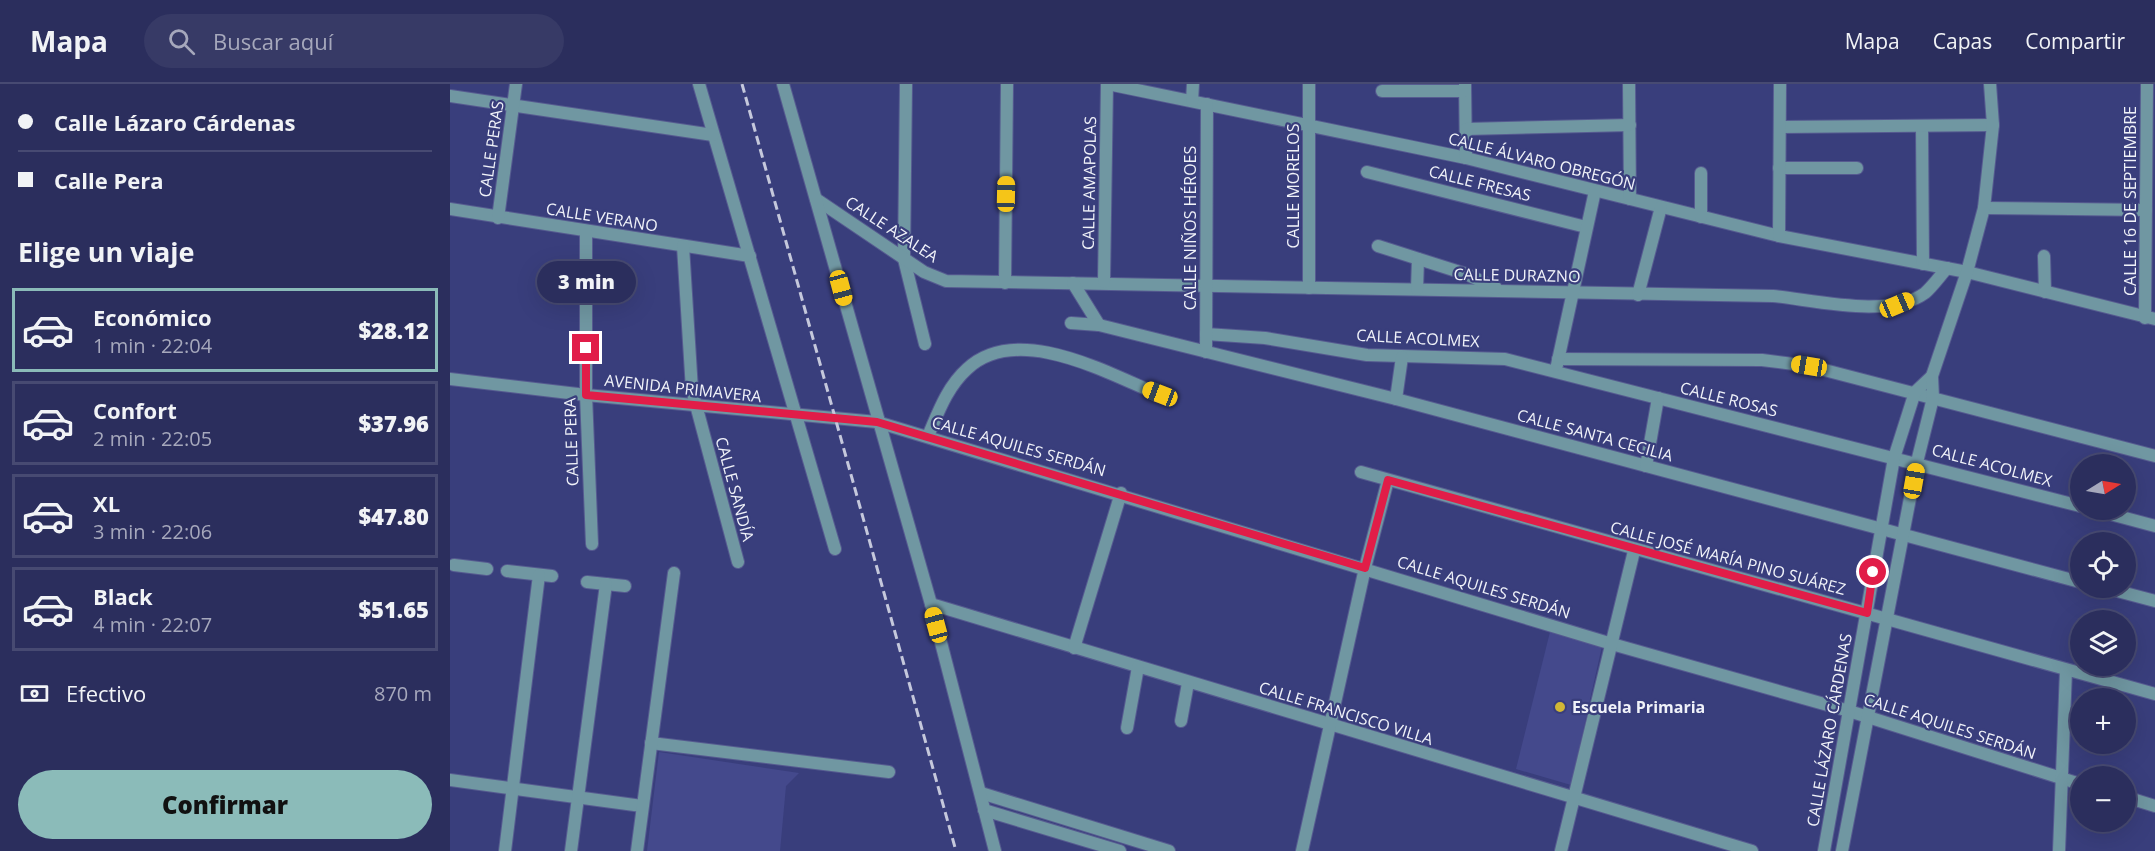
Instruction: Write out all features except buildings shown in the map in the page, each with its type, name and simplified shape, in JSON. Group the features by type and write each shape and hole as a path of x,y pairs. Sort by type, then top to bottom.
{"street":[{"name":"CALLE PERAS","path":"498,218 516,84"},
{"path":"699,84 835,549"},
{"path":"783,84 877,422 931,604 995,851"},
{"path":"906,84 904,259 925,344"},
{"path":"1005,283 1007,84"},
{"name":"CALLE ÁLVARO OBREGÓN","path":"1107,84 1466,158 1779,236 1968,272 2150,318"},
{"name":"CALLE AMAPOLAS","path":"1104,282 1107,84"},
{"path":"1192,101 1193,84"},
{"name":"CALLE MORELOS","path":"1309,84 1309,288"},
{"path":"1629,84 1629,199"},
{"path":"1779,236 1780,84"},
{"name":"CALLE LÁZARO CÁRDENAS","path":"1842,851 1917,462 1933,398 1932,376 1968,272 1983,208 1993,125 1990,84"},
{"name":"CALLE 16 DE SEPTIEMBRE","path":"2147,84 2151,127 2146,210 2150,318"},
{"path":"1382,91 1465,88 1466,158"},
{"path":"450,96 713,135"},
{"name":"CALLE NIÑOS HÉROES","path":"1206,352 1207,104"},
{"path":"1466,129 1630,125"},
{"path":"1780,127 1993,125"},
{"path":"1922,126 1923,264"},
{"path":"1779,168 1857,168"},
{"name":"CALLE FRESAS","path":"1367,172 1586,227"},
{"path":"1701,173 1701,217"},
{"path":"1595,191 1571,292 1557,365 1762,360 1809,366 2155,456"},
{"name":"CALLE AZALEA","path":"816,199 924,272 946,281 1073,283"},
{"path":"1638,295 1661,207"},
{"path":"1983,208 2146,210"},
{"name":"CALLE VERANO","path":"450,210 750,256"},
{"name":"CALLE PERA","path":"586,231 586,395 592,544"},
{"name":"CALLE SANDÍA","path":"683,246 692,390 738,562"},
{"path":"1378,246 1466,274 1501,290"},
{"path":"2044,256 2044,292"},
{"path":"1417,289 1418,259"},
{"name":"CALLE DURAZNO","path":"1073,283 1773,296 1872,306 1897,305 1924,293 1947,268"},
{"path":"1073,283 1099,325"},
{"name":"CALLE SANTA CECILIA","path":"1071,323 1099,325 1396,399 1904,537 2070,579"},
{"name":"CALLE ACOLMEX","path":"1206,334 1265,338 1367,355 1505,359 1557,365"},
{"path":"928,436 947,394 967,368 990,355 1014,348 1036,349 1160,394"},
{"path":"1396,399 1402,357"},
{"name":"CALLE ROSAS","path":"1557,365 1658,398 1894,458"},
{"name":"CALLE LÁZARO CÁRDENAS","path":"1824,851 1867,613 1879,530 1894,458 1915,392 1932,376"},
{"name":"AVENIDA PRIMAVERA","path":"450,379 586,395 877,422"},
{"path":"1646,466 1658,398"},
{"name":"CALLE AQUILES SERDÁN","path":"877,422 1121,493 1612,644 1849,711 2070,781"},
{"name":"CALLE ACOLMEX","path":"1894,458 1917,462 2070,503"},
{"name":"CALLE JOSÉ MARÍA PINO SUÁREZ","path":"1361,472 1634,551 1867,613 2155,694"},
{"path":"1302,851 1365,568 1388,480"},
{"path":"1074,648 1121,493"},
{"path":"2132,520 2155,526"},
{"path":"1561,851 1572,798 1634,551"},
{"path":"454,565 487,569"},
{"path":"505,851 546,575 507,571"},
{"path":"637,851 674,573"},
{"path":"587,582 625,586"},
{"path":"571,851 606,584"},
{"path":"2136,596 2155,601"},
{"name":"CALLE FRANCISCO VILLA","path":"931,604 1330,726 1752,851"},
{"path":"1127,728 1138,667"},
{"path":"2059,851 2060,778 2066,670"},
{"path":"1181,721 1188,683"},
{"path":"651,743 889,772"},
{"path":"450,780 642,806"},
{"path":"981,793 1169,851"},
{"path":"2136,800 2155,806"},
{"path":"984,810 1120,851"}],"shaded area":[{"name":"Escuela Primaria","path":"1550,632 1602,646 1571,785 1516,769"},
{"path":"659,752 799,773 786,786 780,851 647,851"}],"railway":[{"path":"742,84 956,851"}],"place":[{"name":"Escuela Primaria","path":"1560,707"}],"route":[{"path":"586,348 586,395 877,422 1121,493 1365,568 1388,480 1634,551 1867,613 1873,572"}]}
